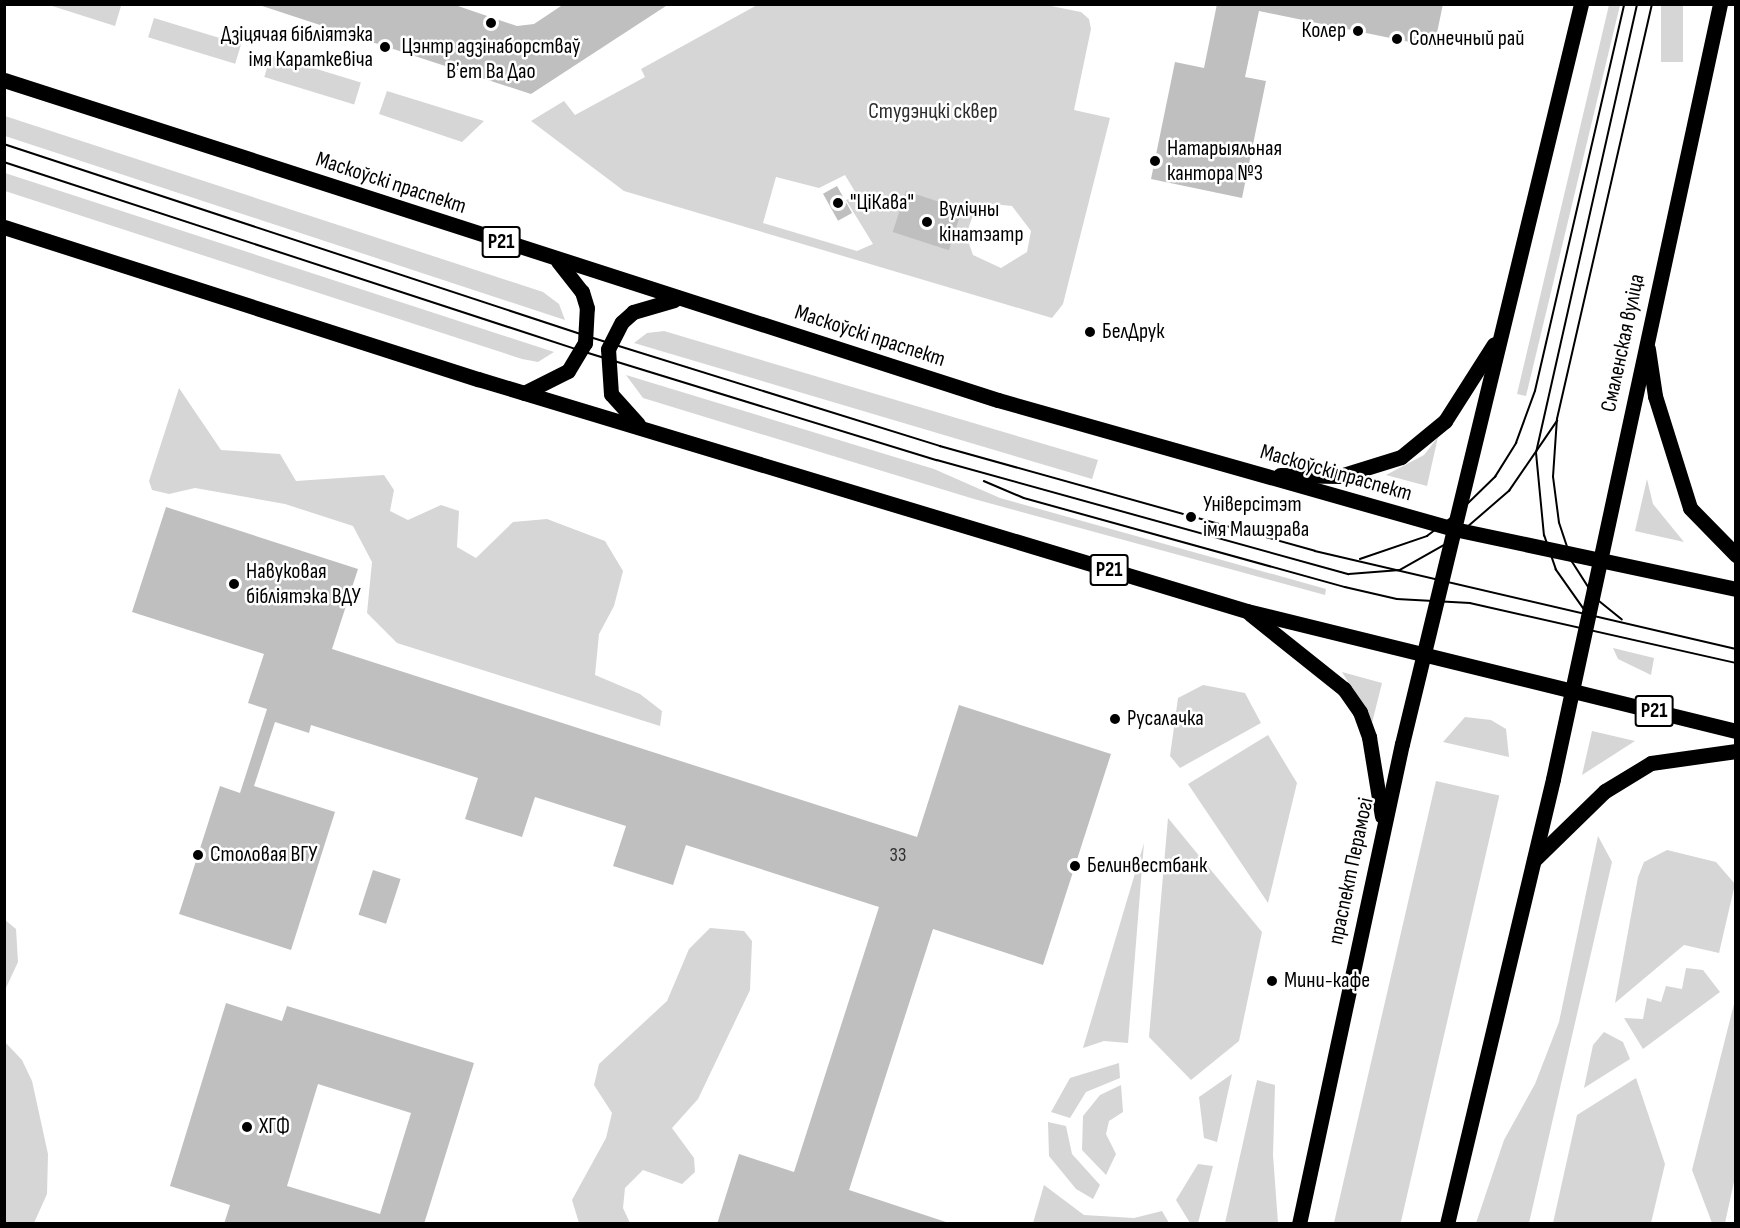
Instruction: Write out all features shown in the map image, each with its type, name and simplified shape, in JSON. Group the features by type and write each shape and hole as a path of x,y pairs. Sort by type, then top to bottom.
{"main road":[{"path":"1454,529 1581,4"},
{"name":"Смаленская вуліца","path":"1572,691 1720,4"},
{"name":"Маскоўскі праспект","path":"4,80 558,261 998,400 1454,529 1736,589"},
{"name":"Р21","path":"4,227 524,393 1247,611 1736,731"},
{"path":"524,393 568,371 585,343 587,308 582,292 558,261"},
{"path":"656,433 629,418 611,394 608,349 622,322 640,308 662,301 692,303"},
{"path":"1259,475 1340,476 1401,457 1445,421 1503,329"},
{"path":"1646,340 1655,396 1690,508 1736,555"},
{"name":"праспект Перамогі","path":"1299,1224 1384,825 1454,529"},
{"path":"1247,611 1344,688 1360,712 1369,737 1384,825"},
{"path":"1447,1224 1572,691"},
{"path":"1534,860 1605,791 1651,763 1736,751"}],"green space":[{"name":"Студэнцкі сквер","path":"759,4 1041,4 1081,12 1089,19 1091,29 1074,110 1110,118 1063,304 1052,318 624,191 531,121 564,101 575,115 645,77 641,69","holes":["845,175 857,195 846,200 873,244 857,251 763,223 776,177 819,188","992,204 1012,206 1031,231 1027,252 1001,268 973,255 966,235 973,215"]},
{"path":"49,5 121,6 115,26"},
{"path":"1609,5 1620,5 1526,396 1517,394"},
{"path":"1661,5 1683,5 1683,62 1661,62"},
{"path":"154,18 241,45 235,64 148,37"},
{"path":"271,55 361,82 354,104 264,77"},
{"path":"387,91 484,121 462,142 379,114"},
{"path":"5,116 543,292 559,304 565,320 5,136"},
{"path":"5,173 554,352 538,362 522,359 5,191"},
{"path":"664,331 1098,460 1092,479 634,343 647,333"},
{"path":"626,375 934,469 1000,498 1326,589 1325,595 974,499 643,398"},
{"path":"179,388 221,450 280,454 296,481 384,475 394,490 390,511 408,520 441,505 459,511 457,547 476,558 513,522 547,519 605,541 623,571 614,606 599,634 595,675 640,694 662,711 660,726 397,643 367,613 372,562 353,526 285,504 195,488 169,494 152,490 149,481"},
{"path":"1438,437 1427,486 1386,475 1424,455"},
{"path":"1647,479 1653,504 1684,542 1635,531"},
{"path":"1613,648 1654,658 1651,675 1618,659"},
{"path":"1342,672 1382,683 1371,727 1361,703"},
{"path":"1203,685 1245,693 1261,723 1180,768 1170,756 1178,698"},
{"path":"1465,717 1491,720 1506,729 1509,757 1443,742"},
{"path":"1592,731 1635,741 1582,775"},
{"path":"1268,735 1297,783 1268,903 1188,784"},
{"path":"1436,781 1499,796 1400,1224 1334,1223"},
{"path":"1168,818 1262,932 1239,1041 1191,1080 1149,1037"},
{"path":"1598,836 1612,862 1529,1223 1476,1223 1504,1140 1535,1084 1559,1022"},
{"path":"1144,843 1128,1043 1104,1041 1083,1048"},
{"path":"1667,850 1716,862 1735,884 1719,953 1684,945 1615,1003 1638,877 1644,862"},
{"path":"5,920 16,929 18,962 5,990"},
{"path":"710,928 744,931 752,941 750,990 698,1099 672,1128 694,1158 695,1172 682,1184 643,1170 625,1188 623,1208 630,1223 579,1223 572,1200 606,1138 612,1113 594,1085 599,1064 667,1001 689,949"},
{"path":"1686,968 1703,970 1720,992 1643,1049 1624,1018 1643,1019 1647,998 1661,1002 1666,986 1682,989"},
{"path":"1735,1000 1735,1177 1725,1223 1712,1223 1692,1170"},
{"path":"1604,1032 1623,1042 1630,1059 1584,1088 1593,1045"},
{"path":"4,1041 22,1060 32,1081 48,1154 47,1194 34,1223 5,1223"},
{"path":"1119,1063 1120,1078 1086,1092 1070,1118 1051,1112 1070,1078"},
{"path":"1232,1074 1217,1142 1204,1138 1199,1097"},
{"path":"1636,1078 1665,1164 1651,1223 1553,1223 1577,1115"},
{"path":"1257,1080 1275,1085 1273,1155 1278,1223 1225,1223"},
{"path":"1121,1085 1123,1112 1109,1121 1106,1134 1116,1154 1106,1175 1082,1150 1083,1116 1100,1095"},
{"path":"1048,1122 1066,1126 1072,1154 1100,1185 1093,1199 1076,1189 1049,1156"},
{"path":"1198,1164 1213,1166 1198,1223 1190,1223 1176,1200"},
{"path":"1044,1185 1084,1215 1134,1218 1162,1211 1169,1223 1033,1223"}],"building":[{"path":"256,4 452,4 517,26 534,24 564,4 669,4 531,94"},
{"path":"1217,4 1443,4 1434,47 1259,11 1245,77 1266,81 1242,198 1151,179 1175,62 1204,68"},
{"name":"\"ЦіКава\"","path":"837,186 852,213 838,221 823,194"},
{"name":"Вулічны кінатэатр","path":"906,191 962,209 949,250 893,232"},
{"path":"166,507 358,569 332,649 917,837 959,705 1111,754 1043,965 933,929 849,1190 952,1224 717,1224 739,1154 794,1172 879,907 686,845 673,885 613,866 626,826 535,797 522,837 465,819 478,778 311,725 309,733 275,722 254,786 335,812 291,950 179,914 220,786 240,793 267,709 248,703 264,654 132,612"},
{"path":"373,870 401,879 386,924 358,915"},
{"name":"ХГФ","path":"226,1003 282,1021 287,1006 474,1063 424,1224 224,1224 230,1205 170,1186","holes":["318,1084 411,1113 380,1214 287,1186"]}],"tram line":[{"path":"1360,559 1427,536 1458,513 1495,477 1516,443 1535,391 1624,4"},
{"path":"1587,614 1556,570 1544,536 1536,453 1637,4"},
{"path":"1622,620 1595,598 1572,562 1559,523 1553,477 1557,419 1652,4"},
{"path":"4,144 587,336 940,446 1315,551 1736,649"},
{"path":"4,162 582,351 937,460 1349,574 1400,570 1451,541 1509,491 1557,421"},
{"path":"984,481 1024,498 1345,587 1397,599 1470,603 1736,663"}],"place":[{"name":"Цэнтр адзінаборстваў Вʼет Ва Дао","path":"491,23"},
{"name":"Колер","path":"1358,31"},
{"name":"Солнечный рай","path":"1397,39"},
{"name":"Дзіцячая бібліятэка імя Караткевіча","path":"385,47"},
{"name":"Натарыяльная кантора №3","path":"1155,161"},
{"name":"\"ЦіКава\"","path":"838,203"},
{"name":"Вулічны кінатэатр","path":"927,222"},
{"name":"БелДрук","path":"1090,332"},
{"name":"Універсітэт імя Машэрава","path":"1191,517"},
{"name":"Навуковая бібліятэка ВДУ","path":"234,584"},
{"name":"Русалачка","path":"1115,719"},
{"name":"Столовая ВГУ","path":"198,855"},
{"name":"Белинвестбанк","path":"1075,866"},
{"name":"Мини-кафе","path":"1272,981"},
{"name":"ХГФ","path":"247,1127"}]}
